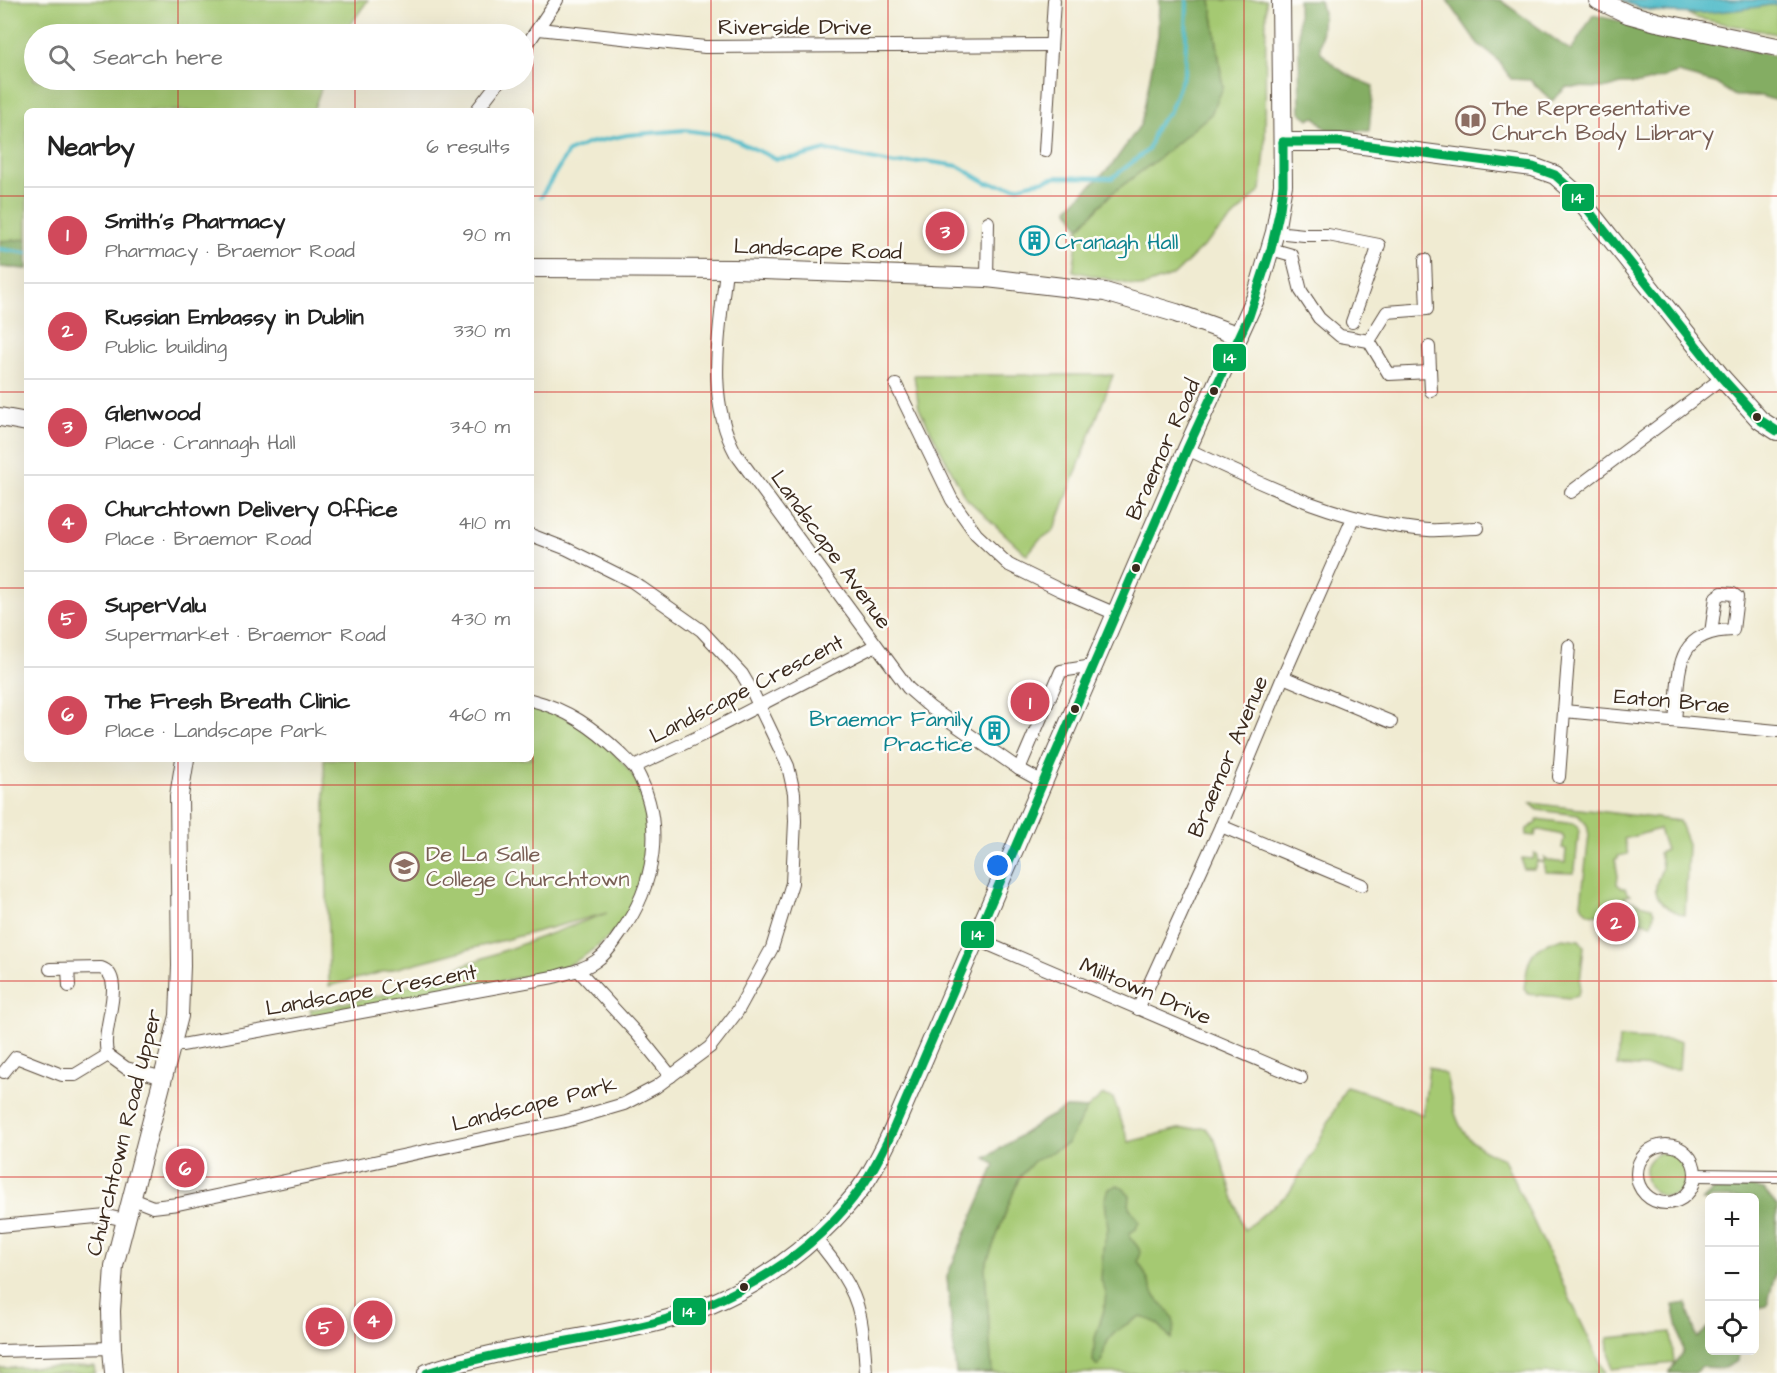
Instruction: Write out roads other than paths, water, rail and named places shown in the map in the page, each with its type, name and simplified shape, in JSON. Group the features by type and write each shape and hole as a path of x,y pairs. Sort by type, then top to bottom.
{"street":[{"path":"534,36 557,0"},
{"path":"1045,151 1054,0"},
{"name":"Braemor Road","path":"427,1373 476,1357 652,1323 699,1310 738,1293 787,1261 815,1238 865,1183 879,1159 1187,449 1256,297 1273,240 1283,185 1281,0"},
{"path":"1598,0 1628,14 1777,47"},
{"name":"Riverside Drive","path":"539,29 705,47 1051,45"},
{"path":"478,108 492,90"},
{"path":"1283,142 1340,142 1429,152 1533,167 1555,175 1573,191 1722,378 1760,420 1777,431"},
{"path":"987,278 988,222"},
{"path":"1273,240 1328,234 1379,245 1352,322"},
{"path":"1273,240 1292,255 1301,291 1319,318 1340,336 1369,341 1389,374 1430,372"},
{"path":"1369,341 1387,312 1427,309 1425,260"},
{"name":"Landscape Road","path":"534,268 726,269 987,278 1105,292 1176,313 1239,336"},
{"name":"Landscape Avenue","path":"726,269 716,369 719,402 728,439 743,464 908,688 931,708 1019,769 1043,782"},
{"path":"1429,347 1431,391"},
{"path":"1571,492 1722,378"},
{"path":"896,385 952,500 976,534 1009,565 1116,614"},
{"path":"0,419 24,422"},
{"path":"1187,449 1278,492 1353,518 1429,530 1478,528"},
{"name":"Braemor Avenue","path":"1138,1009 1221,826 1353,518"},
{"name":"Landscape Park","path":"130,1198 153,1207 178,1204 555,1123 624,1104 671,1076 710,1047 737,1012 772,948 792,883 795,821 794,793 789,766 741,674 701,630 633,582 567,549 534,536"},
{"path":"1675,721 1682,656 1695,639 1711,633"},
{"name":"Landscape Crescent","path":"634,767 702,735 876,645"},
{"path":"1559,777 1569,646"},
{"path":"1019,769 1061,671 1094,666"},
{"path":"1283,677 1391,722"},
{"name":"Landscape Crescent","path":"171,1044 191,1044 579,971 598,960 635,914 649,876 654,849 650,803 634,767 587,724 564,711 534,701"},
{"name":"Eaton Brae","path":"1564,711 1777,731"},
{"name":"Churchtown Road Upper","path":"114,1373 112,1348 114,1266 124,1220 179,1016 181,976 179,796 185,762"},
{"path":"1221,826 1362,885"},
{"name":"Milltown Drive","path":"976,939 1301,1078"},
{"path":"50,969 101,968 108,970 112,975 114,985 106,1044 108,1055 126,1068 164,1078"},
{"path":"68,969 69,986"},
{"path":"579,971 639,1035 671,1076"},
{"path":"4,1072 16,1057 62,1075 75,1075 108,1055"},
{"path":"1665,1145 1683,1150 1694,1165 1695,1175 1694,1184 1689,1193 1681,1200 1672,1203 1653,1201 1645,1195 1637,1177 1638,1168 1648,1152 1665,1145"},
{"path":"1695,1175 1777,1176"},
{"path":"0,1226 107,1216 124,1220"},
{"path":"815,1238 848,1283 860,1314 866,1373"},
{"path":"0,1352 112,1348"}],"water":[{"path":"1620,0 1777,0 1777,4 1718,12 1677,13 1638,7"}],"waterway":[{"path":"541,197 568,152 589,143 627,135 685,130 727,136 776,159 799,157 826,150 895,164 925,161 958,166 987,183 1016,187 1057,177 1112,178 1148,150 1156,127 1170,111 1185,71 1187,0"},
{"path":"0,249 24,253"}],"place":[{"name":"The Representative Church Body Library","path":"1471,120"},
{"name":"Glenwood","path":"945,231"},
{"name":"Cranagh Hall","path":"1034,241"},
{"name":"Smith's Pharmacy","path":"1030,702"},
{"name":"Braemor Family Practice","path":"994,731"},
{"name":"De La Salle College Churchtown","path":"405,866"},
{"name":"Russian Embassy in Dublin","path":"1616,922"},
{"name":"The Fresh Breath Clinic","path":"185,1168"},
{"name":"Churchtown Delivery Office","path":"373,1320"},
{"name":"SuperValu","path":"325,1327"}]}
